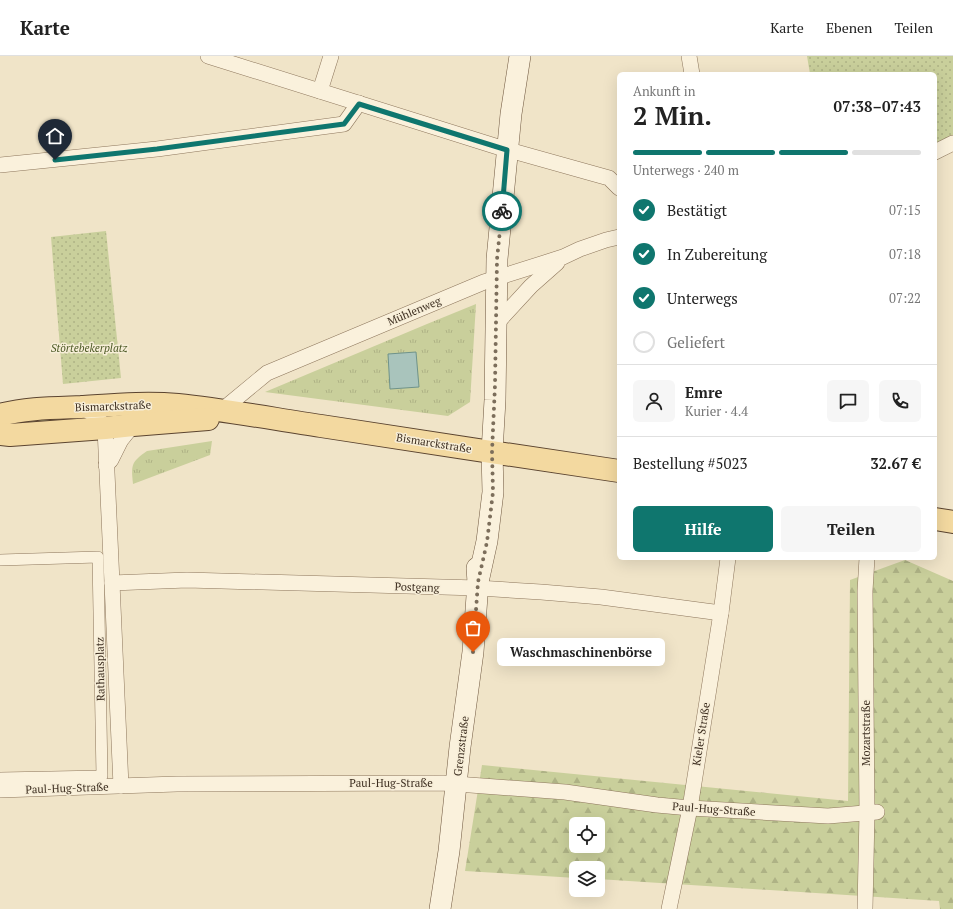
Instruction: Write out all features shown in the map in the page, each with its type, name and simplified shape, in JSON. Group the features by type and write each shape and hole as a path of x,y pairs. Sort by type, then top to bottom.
{"main road":[{"name":"Grenzstraße","path":"440,909 449,851 473,652 478,585 475,540 479,491 492,452 497,323 497,259 511,114 520,56"},
{"name":"Bismarckstraße","path":"0,434 10,435 105,428 134,415 150,404 178,405 617,471"},
{"name":"Bismarckstraße","path":"0,415 12,412 77,407 134,415 250,415"},
{"path":"937,519 953,522"}],"street":[{"path":"208,56 507,150 591,172 609,178 617,186"},
{"path":"320,91 331,56"},
{"path":"689,56 692,72"},
{"path":"0,165 157,149 344,124 359,104"},
{"path":"937,151 953,143"},
{"name":"Mühlenweg","path":"221,411 267,373 484,282 563,258 580,249 617,237"},
{"path":"497,323 541,276 563,258"},
{"path":"77,407 89,411 100,420 105,428"},
{"path":"106,465 111,460 134,415"},
{"name":"Rathausplatz","path":"105,428 121,786"},
{"name":"Rathausplatz","path":"0,560 98,557 102,776 0,778"},
{"name":"Kieler Straße","path":"669,909 690,808 728,560"},
{"name":"Mozartstraße","path":"865,909 872,813 865,591 868,560"},
{"name":"Postgang","path":"112,583 187,580 478,585 721,612"},
{"name":"Paul-Hug-Straße","path":"0,790 177,784 443,783 565,792 657,805 690,808 828,816 872,813"}],"green space":[{"path":"807,56 953,56 953,137 937,146 937,72 810,72"},
{"name":"Störtebekerplatz","path":"106,231 121,378 63,384 51,237"},
{"path":"476,304 470,402 448,416 265,392 427,324"},
{"path":"63,414 64,422 17,424 16,421"},
{"path":"212,441 210,455 133,484 133,464 147,451"},
{"path":"905,560 953,581 953,909 940,909 939,901 605,879 605,861 569,861 569,878 465,871 482,765 848,801 850,580"}],"water":[{"path":"416,352 419,387 390,389 388,354"}],"way so far":[{"path":"473,652 478,582 487,542 493,492 492,452 497,323 497,259 502,211"}],"place":[{"name":"Waschmaschinenbörse","path":"473,652"}],"route":[{"path":"55,160 157,149 344,124 359,104 507,150 502,211"}]}
